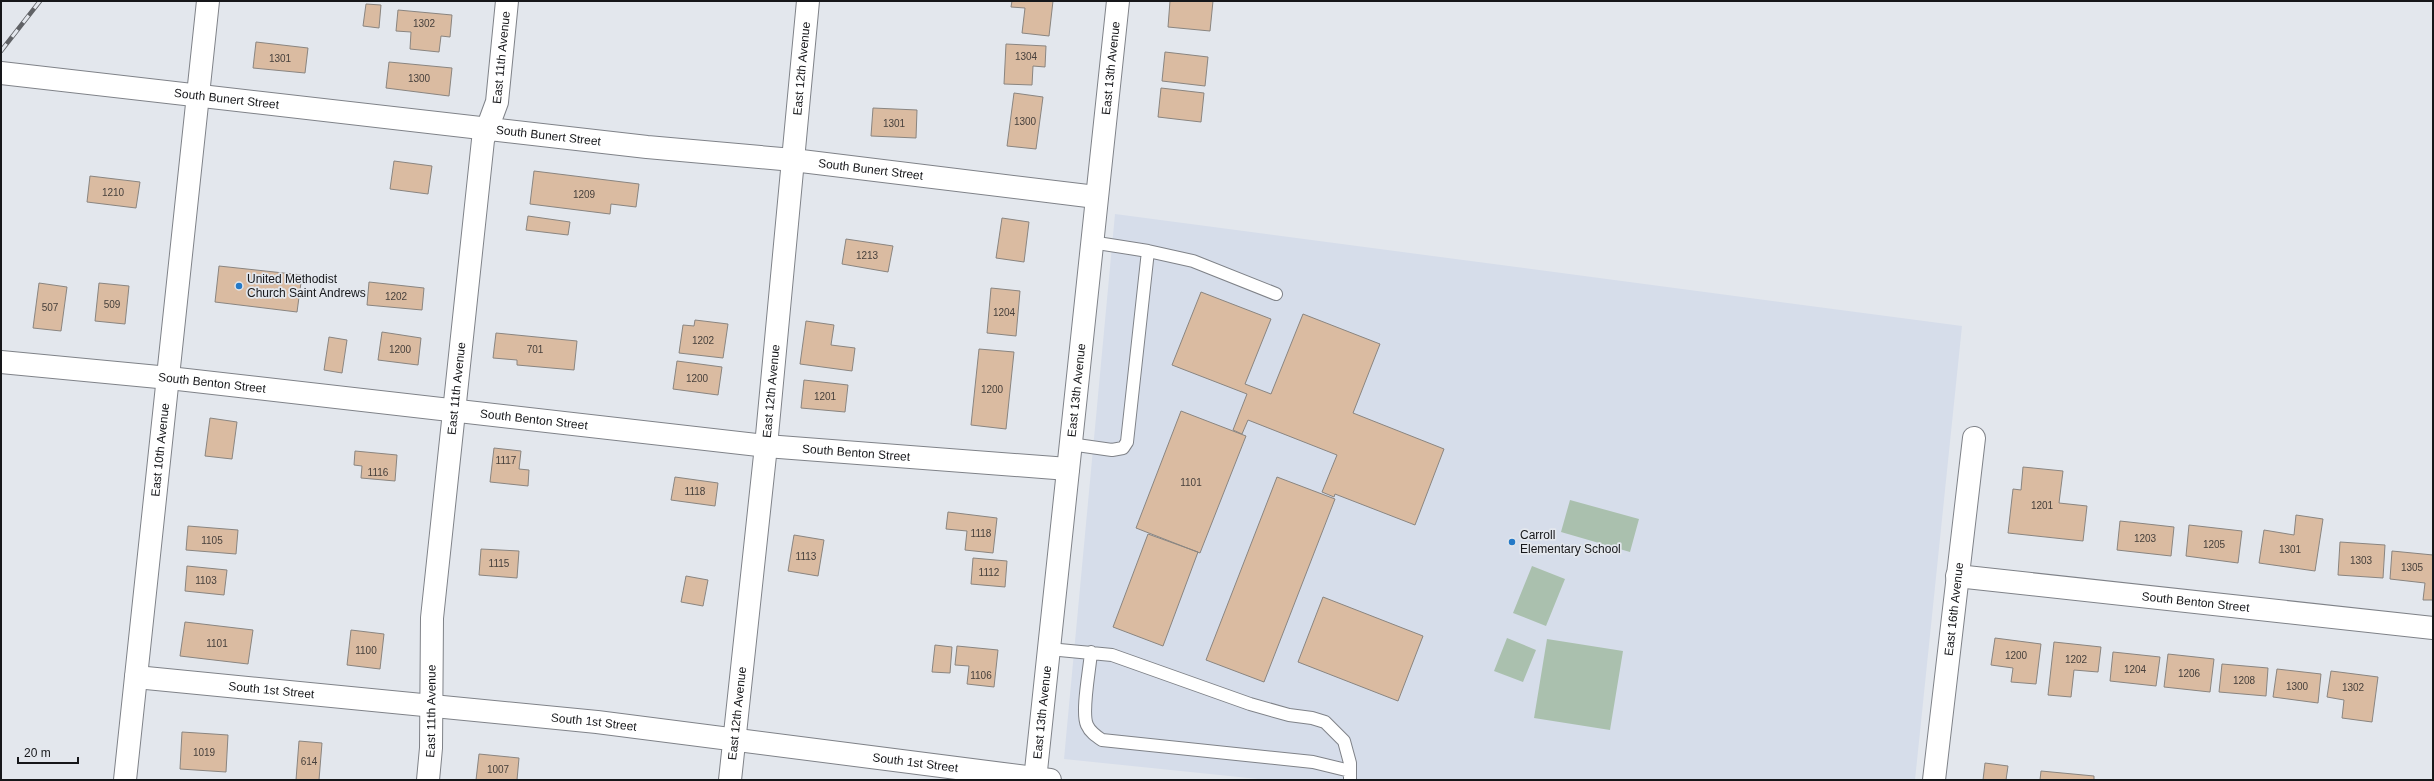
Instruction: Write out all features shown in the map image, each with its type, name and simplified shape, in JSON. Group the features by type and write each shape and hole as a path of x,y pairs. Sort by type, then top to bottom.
{"street":[{"name":"East 10th Avenue","path":"125,780 208,1"},
{"name":"East 11th Avenue","path":"428,780 431,748 432,618 483,140 497,102 507,1"},
{"name":"East 12th Avenue","path":"730,780 766,446 808,1"},
{"name":"East 13th Avenue","path":"1040,780 1049,649 1091,242 1118,1"},
{"name":"South Bunert Street","path":"1,73 198,94 647,148 793,160 1096,197"},
{"name":"South Benton Street","path":"1,362 169,378 454,412 766,446 1068,469"},
{"name":"East 16th Avenue","path":"1934,780 1974,438"},
{"name":"South Benton Street","path":"1957,576 2433,628"},
{"name":"South 1st Street","path":"136,677 597,722 1040,780"}],"lane":[{"path":"1091,242 1148,251 1193,261 1276,294"},
{"path":"1070,444 1112,450 1123,448 1127,442 1148,251"},
{"path":"1049,649 1091,652 1112,655 1250,704 1289,715 1312,718 1325,722 1344,741 1350,775 1313,762 1102,740 1092,733 1086,725 1085,712 1091,652"}],"shaded area":[{"name":"Carroll Elementary School","path":"1115,214 1962,326 1915,780 1268,780 1064,759"}],"green space":[{"path":"1570,500 1639,519 1630,552 1561,532"},
{"path":"1532,566 1565,579 1546,626 1513,613"},
{"path":"1507,638 1536,650 1523,682 1494,671"},
{"path":"1547,639 1623,651 1610,730 1534,718"}],"building":[{"path":"1012,1 1053,1 1049,36 1022,33 1025,8 1011,7"},
{"path":"1170,1 1213,1 1210,31 1168,27"},
{"path":"366,4 381,5 379,28 363,26"},
{"path":"398,10 452,15 450,37 441,36 439,52 410,49 411,32 396,31"},
{"path":"256,42 308,48 305,73 253,68"},
{"path":"1006,44 1046,46 1045,67 1033,66 1032,85 1004,84"},
{"path":"1165,52 1208,57 1205,86 1162,81"},
{"path":"389,62 452,68 449,96 386,88"},
{"path":"1161,88 1204,93 1201,122 1158,117"},
{"path":"1014,93 1043,97 1036,149 1007,146"},
{"path":"873,108 917,110 916,138 871,136"},
{"path":"394,161 432,166 428,194 390,189"},
{"path":"534,171 639,184 636,207 611,204 610,214 530,204"},
{"path":"90,176 140,182 136,208 87,202"},
{"path":"528,216 570,222 568,235 526,230"},
{"path":"1002,218 1029,222 1024,262 996,258"},
{"path":"846,239 893,246 888,272 842,264"},
{"path":"219,266 302,275 297,312 215,302"},
{"path":"369,282 424,288 422,310 367,305"},
{"path":"39,283 67,287 61,331 33,328"},
{"path":"99,283 129,286 125,324 95,321"},
{"path":"991,288 1020,291 1016,336 987,333"},
{"path":"1201,292 1271,319 1245,384 1271,394 1303,314 1380,344 1353,413 1444,449 1415,525 1335,494 1334,497 1322,492 1337,455 1248,420 1242,434 1233,430 1247,394 1172,365"},
{"path":"695,320 728,324 723,358 679,353 683,325 694,326"},
{"path":"806,321 834,325 831,345 855,348 852,371 800,364"},
{"path":"382,332 421,338 418,365 378,360"},
{"path":"496,333 577,341 574,370 517,365 517,360 493,358"},
{"path":"329,337 347,340 342,373 324,370"},
{"path":"979,349 1014,352 1006,429 971,425"},
{"path":"677,361 722,367 718,395 673,389"},
{"path":"804,380 848,385 845,412 801,408"},
{"path":"1181,411 1246,436 1200,553 1136,528"},
{"path":"210,418 237,422 232,459 205,456"},
{"path":"494,448 521,451 519,469 529,470 528,486 490,482"},
{"path":"355,451 397,455 395,481 361,478 362,466 354,465"},
{"path":"2023,467 2063,471 2059,503 2087,506 2083,541 2008,533 2013,489 2021,490"},
{"path":"675,477 718,483 715,506 671,500"},
{"path":"1277,477 1335,499 1264,682 1206,660"},
{"path":"948,512 997,518 993,553 965,550 967,531 946,529"},
{"path":"2296,515 2323,519 2315,571 2259,563 2264,530 2294,535"},
{"path":"2120,521 2174,527 2171,556 2117,550"},
{"path":"2189,525 2242,531 2238,563 2186,556"},
{"path":"188,526 238,530 236,554 186,550"},
{"path":"1148,534 1198,552 1163,646 1113,627"},
{"path":"794,535 824,540 818,576 788,571"},
{"path":"2340,542 2385,545 2383,578 2338,575"},
{"path":"481,549 519,551 517,578 479,575"},
{"path":"2392,551 2433,555 2433,600 2423,600 2425,583 2390,579"},
{"path":"973,558 1007,561 1005,587 971,584"},
{"path":"187,566 227,570 224,595 185,591"},
{"path":"686,576 708,580 703,606 681,602"},
{"path":"1323,597 1423,636 1398,701 1298,662"},
{"path":"185,622 253,630 248,664 180,656"},
{"path":"351,630 384,634 380,669 347,665"},
{"path":"1995,638 2041,644 2036,684 2011,682 2013,668 1991,665"},
{"path":"2054,642 2101,647 2098,672 2074,670 2071,697 2048,695"},
{"path":"935,645 952,647 950,673 932,672"},
{"path":"957,646 998,650 994,687 967,684 969,666 955,665"},
{"path":"2113,652 2160,657 2156,686 2110,681"},
{"path":"2168,654 2214,659 2210,692 2164,687"},
{"path":"2222,664 2268,668 2266,696 2219,692"},
{"path":"2277,669 2321,674 2318,703 2273,697"},
{"path":"2331,671 2378,677 2372,722 2342,718 2344,700 2327,697"},
{"path":"182,732 228,735 226,772 180,769"},
{"path":"299,741 322,743 319,780 296,780"},
{"path":"479,754 519,758 517,780 476,780"},
{"path":"1985,763 2008,766 2006,780 1983,780"},
{"path":"2041,771 2094,776 2094,780 2040,780"}],"railway":[{"path":"1,51 40,1"}],"place":[{"name":"United Methodist Church Saint Andrews","path":"239,286"},
{"name":"Carroll Elementary School","path":"1512,542"}]}
